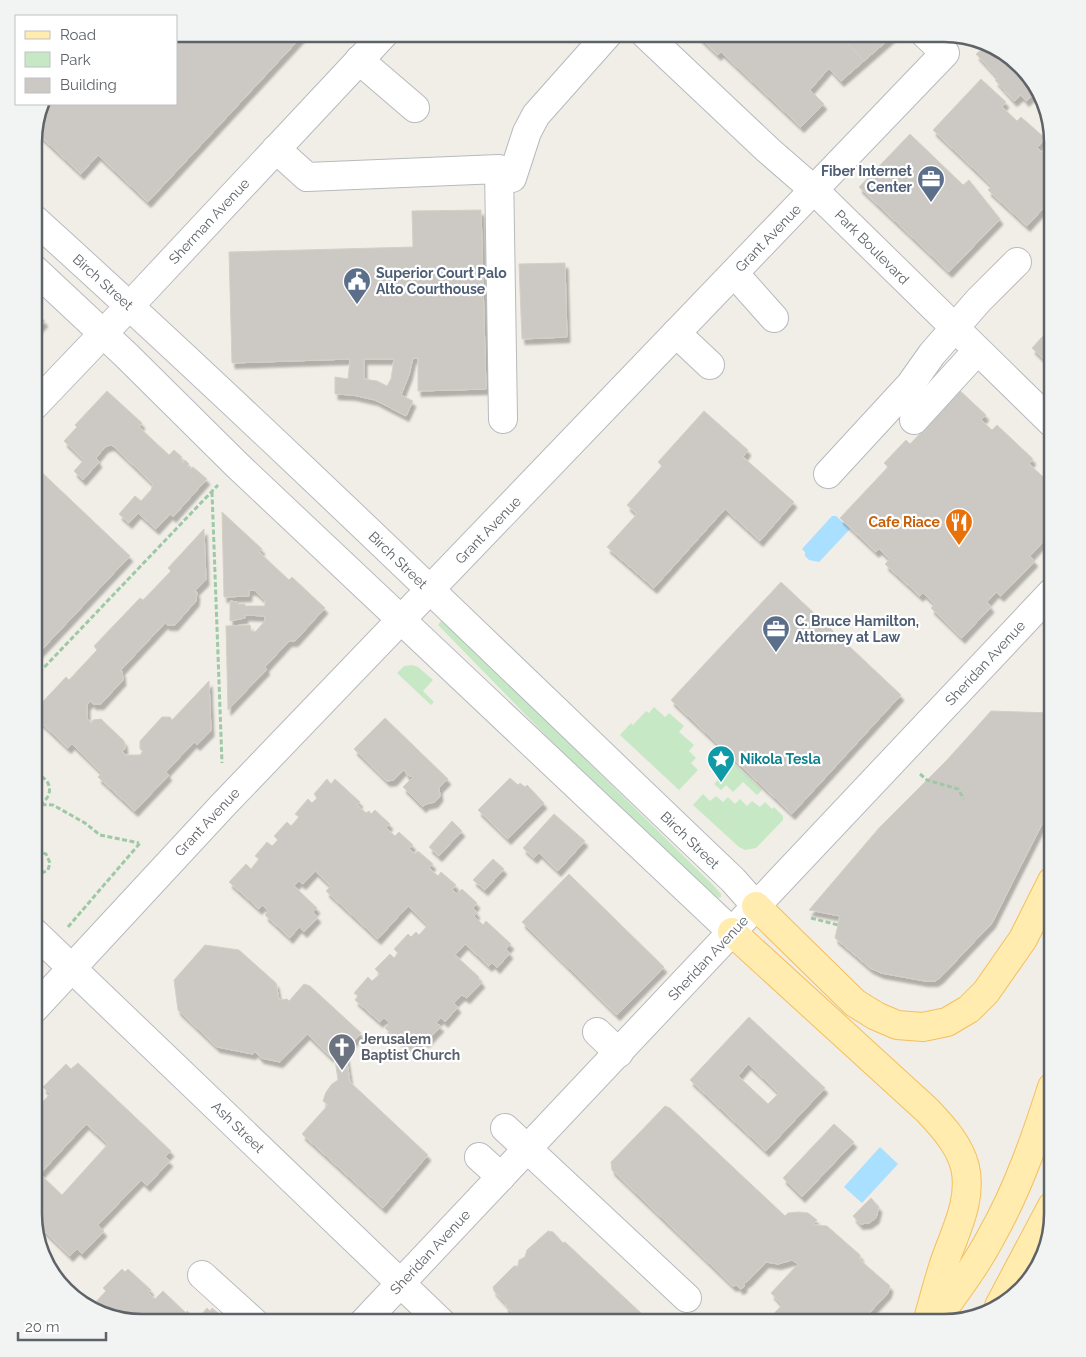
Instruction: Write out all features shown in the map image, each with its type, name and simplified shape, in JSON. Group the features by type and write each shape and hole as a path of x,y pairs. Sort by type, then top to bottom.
{"main road":[{"path":"756,906 855,1003 876,1016 897,1025 923,1027 947,1022 969,1009 986,992 1023,939 1044,897"},
{"path":"732,932 928,1110 958,1147 965,1167 967,1187 964,1206 930,1314"},
{"path":"940,1314 992,1235 1030,1150 1044,1110"},
{"path":"1007,1292 1043,1222"}],"street":[{"name":"Sherman Avenue","path":"43,392 130,306 376,42"},
{"path":"512,178 526,132 536,115 600,43"},
{"name":"Park Boulevard","path":"654,43 814,190 1044,415"},
{"name":"Grant Avenue","path":"42,1000 224,804 945,53 934,43"},
{"path":"359,60 415,108"},
{"path":"276,149 307,177 500,169 503,420"},
{"name":"Birch Street","path":"43,227 130,306 430,590 732,880 756,906"},
{"path":"828,474 910,385 932,354 978,301 1017,262"},
{"path":"734,273 774,318"},
{"path":"43,277 237,465 732,932"},
{"path":"676,333 710,365"},
{"path":"914,420 977,351"},
{"name":"Sheridan Avenue","path":"362,1314 400,1284 1044,600"},
{"name":"Ash Street","path":"42,940 73,968 250,1152 432,1314"},
{"path":"597,1032 619,1053"},
{"path":"505,1128 687,1298"},
{"path":"479,1157 502,1177"},
{"path":"202,1275 245,1314"}],"path":[{"path":"43,669 237,465"},
{"path":"212,492 224,804"},
{"path":"920,774 927,780 958,789 964,799"},
{"path":"42,777 50,785 50,795 42,803"},
{"path":"42,804 53,805 84,823 100,835 140,843 67,928"},
{"path":"42,853 50,860 48,870 42,873"},
{"path":"805,917 838,925"}],"green space":[{"path":"441,621 500,672 712,884 721,894 721,897 718,898 597,788 438,625"},
{"path":"412,665 418,667 433,680 423,691 434,702 431,705 397,673 404,666"},
{"path":"654,707 665,717 669,713 684,726 679,732 694,745 689,751 696,758 691,763 698,770 679,790 620,735 631,723 633,725 646,711 649,713"},
{"path":"733,763 762,790 757,795 743,782 733,792 726,785 721,790 714,784"},
{"path":"703,794 710,801 716,796 723,802 728,797 735,804 740,799 747,806 752,801 760,807 765,802 772,809 774,807 783,816 783,820 756,848 745,850 739,847 693,805"}],"water":[{"path":"832,516 836,516 850,529 819,562 809,560 802,549"},
{"path":"880,1147 898,1164 862,1203 844,1187"}],"building":[{"path":"178,42 296,42 148,202 98,155 81,174 43,138 43,130 50,105 178,105"},
{"path":"705,43 847,43 864,61 841,81 829,68 810,90 824,104 801,127 721,52 718,55"},
{"path":"847,43 885,43 864,61"},
{"path":"981,50 999,59 1019,77 1032,96 1026,101 1021,95 1014,101 995,80 998,78 976,54"},
{"path":"981,79 1006,102 1002,107 1017,121 1021,117 1044,137 1044,140 1037,148 1044,154 1044,207 1027,226 988,190 992,186 933,130"},
{"name":"Fiber Internet Center","path":"910,134 963,185 969,180 1000,219 949,272 859,187"},
{"name":"Superior Court Palo Alto Courthouse","path":"481,210 486,389 418,391 418,358 413,358 401,395 413,401 406,416 375,400 353,395 335,394 335,377 348,379 350,359 232,363 229,252 413,247 412,211","holes":["364,359 394,359 391,379 387,386 377,381 364,379"]},
{"path":"565,263 567,337 522,339 519,264"},
{"path":"1044,335 1044,359 1032,348"},
{"path":"956,387 986,415 981,420 992,430 997,425 1033,459 1029,464 1044,478 1044,541 1030,556 1035,561 1001,596 996,592 987,602 991,607 962,638 931,608 935,604 923,593 920,596 885,564 890,559 879,549 876,552 840,518 888,467 884,463 906,440 910,444 932,421"},
{"path":"107,391 142,423 139,427 169,455 174,450 182,457 180,459 183,463 185,460 189,464 187,466 190,469 193,467 207,479 173,517 170,514 156,529 138,513 129,523 119,514 135,496 141,501 151,490 153,484 113,446 105,447 96,458 99,462 83,480 74,471 84,460 64,441 77,427 75,425"},
{"path":"704,411 748,450 743,457 794,502 760,541 725,509 654,588 607,547 637,514 627,505 662,466 658,462"},
{"path":"43,473 130,556 43,649"},
{"path":"222,512 262,549 259,552 289,580 292,577 325,608 295,641 289,641 265,667 267,669 228,710 226,626 250,625 251,631 255,632 265,621 265,616 245,615 245,618 230,621 230,601 245,604 245,606 265,606 265,600 254,590 249,590 249,596 224,597"},
{"path":"204,529 206,580 194,592 197,592 196,601 175,625 167,625 165,623 120,671 122,671 123,680 101,704 93,704 91,701 87,705 87,718 91,723 93,720 101,719 124,741 125,749 122,751 125,755 140,755 143,751 140,749 140,741 162,717 170,717 172,720 209,681 211,731 197,745 194,742 166,772 169,775 135,811 98,777 102,773 72,744 68,748 42,724 42,702 66,677 69,680 97,650 94,646 140,598 143,600 171,571 168,568"},
{"path":"781,582 901,695 792,814 671,700"},
{"path":"991,711 1044,713 1044,820 992,923 940,978 935,981 925,981 881,973 870,968 835,938 840,916 809,910 879,828 947,760"},
{"path":"385,718 448,779 439,788 440,796 435,802 426,804 423,807 403,787 413,777 407,775 404,769 394,780 387,781 354,749"},
{"path":"510,778 518,785 520,783 525,787 527,785 544,803 508,839 478,810"},
{"path":"327,779 331,784 335,779 360,802 357,805 366,813 369,811 371,814 375,810 390,824 386,828 395,836 399,832 413,845 409,849 415,854 418,851 433,864 429,868 438,876 441,872 456,885 452,890 457,894 462,889 477,903 473,908 477,913 474,916 483,925 486,921 511,944 506,949 510,953 497,968 492,963 489,966 465,944 455,955 482,982 467,998 462,995 454,1003 458,1007 445,1022 441,1018 436,1023 441,1026 426,1042 422,1039 411,1051 385,1028 389,1023 384,1018 380,1022 355,1000 358,996 354,993 368,977 372,981 380,974 375,969 390,954 394,958 398,953 394,949 408,934 411,937 416,932 419,935 428,925 408,906 378,939 326,891 331,886 315,871 303,884 299,881 294,886 317,908 313,912 318,917 304,932 299,927 290,938 265,915 268,911 263,905 259,909 229,882 246,864 251,869 259,859 255,856 267,842 272,846 278,840 274,836 287,822 291,826 299,817 295,814 308,799 312,803 317,798 314,794"},
{"path":"554,814 585,841 558,871 539,853 534,858 523,848"},
{"path":"452,821 462,831 439,856 429,847"},
{"path":"493,859 504,869 485,890 473,880"},
{"path":"569,874 664,967 617,1015 522,922"},
{"name":"Jerusalem Baptist Church","path":"205,945 239,950 276,983 279,1000 287,999 289,1001 304,984 310,986 361,1033 345,1050 350,1082 428,1155 383,1208 302,1134 328,1105 323,1101 326,1092 338,1080 334,1053 331,1057 307,1034 280,1062 261,1058 255,1051 253,1054 217,1047 178,1010 174,980"},
{"path":"749,1017 825,1088 766,1151 690,1080","holes":["748,1064 779,1093 768,1104 738,1076"]},
{"path":"78,1063 171,1151 165,1157 170,1161 147,1186 141,1180 98,1225 104,1231 82,1254 77,1249 70,1256 44,1231 42,1176 62,1195 108,1144 86,1124 42,1172 42,1102 50,1094 43,1087 66,1064 71,1069"},
{"path":"665,1106 670,1108 785,1216 788,1213 808,1213 817,1220 813,1225 827,1226 860,1255 860,1260 890,1286 888,1293 868,1314 774,1314 782,1305 771,1293 798,1264 792,1260 778,1264 766,1262 744,1283 744,1287 740,1289 737,1285 733,1286 612,1170 611,1162"},
{"path":"834,1124 854,1142 802,1197 783,1178"},
{"path":"871,1198 879,1207 876,1218 869,1223 860,1224 853,1216"},
{"path":"548,1231 553,1232 642,1314 514,1314 506,1307 506,1304 494,1291 493,1287 514,1266 518,1266 519,1260 525,1257 527,1250"},
{"path":"122,1269 125,1272 128,1269 151,1290 148,1293 155,1299 163,1291 186,1313 187,1311 190,1314 130,1314 117,1311 95,1302 106,1291 103,1288"},
{"path":"207,1308 210,1311 212,1308 219,1314 202,1314"}],"place":[{"name":"Fiber Internet Center","path":"931,203"},
{"name":"Superior Court Palo Alto Courthouse","path":"357,305"},
{"name":"Cafe Riace","path":"959,546"},
{"name":"C. Bruce Hamilton, Attorney at Law","path":"776,653"},
{"name":"Nikola Tesla","path":"721,783"},
{"name":"Jerusalem Baptist Church","path":"342,1071"}]}
